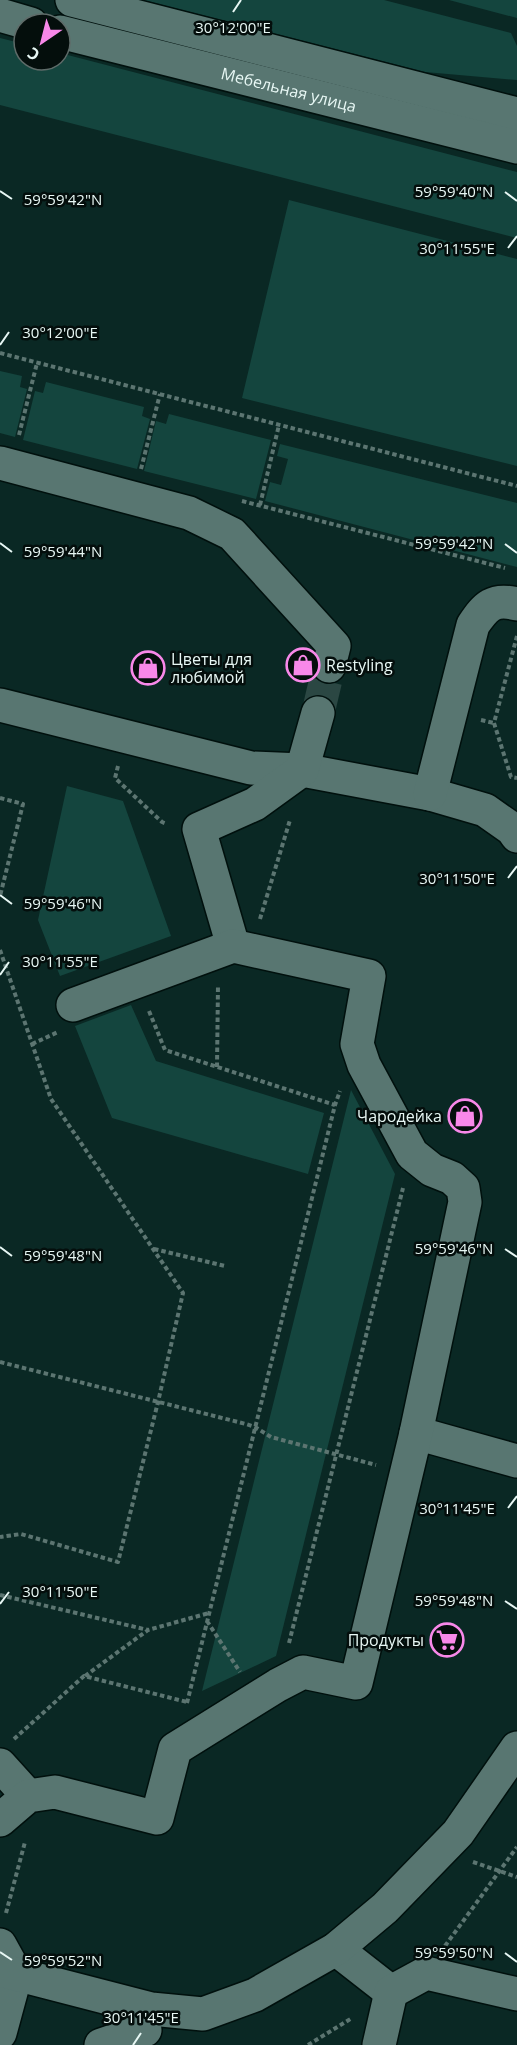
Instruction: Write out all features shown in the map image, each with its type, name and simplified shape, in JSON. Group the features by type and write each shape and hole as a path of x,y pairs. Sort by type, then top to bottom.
{"street":[{"name":"Мебельная улица","path":"72,0 517,114"},
{"name":"Мебельная улица","path":"72,35 517,147"},
{"path":"9,453 189,513 232,534 334,646 329,666"},
{"path":"430,794 473,625 486,607 504,601 517,604"},
{"path":"0,705 251,768 302,770 430,794 485,810 512,829 517,836"},
{"path":"242,948 199,829 255,804 302,770 318,712"},
{"path":"0,1820 28,1797 55,1791 157,1818 175,1749 267,1691 303,1672 356,1683 416,1433 465,1202 463,1188 452,1178 432,1170 412,1154 364,1065 357,1044 369,976 242,948 137,982 67,1018"},
{"path":"416,1433 517,1461"},
{"path":"101,2045 146,2028 203,2014 255,1995 336,1949 385,1908 458,1833 517,1748"},
{"path":"4,1754 28,1797"},
{"path":"0,2033 8,1972 2,1934"},
{"path":"336,1949 391,1992"},
{"path":"8,1972 146,2028"},
{"path":"379,2045 391,1992 426,1973 517,1994"}],"path":[{"path":"0,353 517,486"},
{"path":"9,453 38,363"},
{"path":"139,475 159,394"},
{"path":"260,505 279,425"},
{"path":"238,500 506,568"},
{"path":"517,636 494,723 511,777 517,778"},
{"path":"125,737 115,778 162,822 170,825"},
{"path":"242,948 292,813 302,770"},
{"path":"0,798 23,804 0,896"},
{"path":"0,951 51,1099 183,1293 118,1562 21,1534 0,1537"},
{"path":"137,982 165,1050 335,1106"},
{"path":"32,1044 67,1018"},
{"path":"84,1676 187,1703 335,1106 357,1044"},
{"path":"267,1691 336,1455 412,1154"},
{"path":"153,1249 225,1266"},
{"path":"0,1362 255,1427 271,1437 406,1473"},
{"path":"0,1595 148,1629"},
{"path":"4,1754 84,1676 148,1629 209,1613"},
{"path":"207,1621 267,1691"},
{"path":"2,1934 28,1833 28,1797"},
{"path":"426,1973 517,1847"},
{"path":"441,1851 517,1878"},
{"path":"308,2045 352,2018 364,1971"}],"green space":[{"path":"143,0 384,0 511,33 517,46 517,80 425,72"},
{"path":"449,0 517,0 517,18"},
{"path":"0,38 12,41 12,72 72,72 72,56 517,172 517,238 0,105"},
{"path":"289,200 517,259 517,466 242,398"},
{"path":"0,371 22,376 20,387 27,389 15,437 0,433"},
{"path":"46,382 144,407 142,416 150,419 137,469 23,440 35,391 43,393"},
{"path":"169,414 271,440 256,499 144,471 156,421 166,424"},
{"path":"280,444 517,503 517,567 265,501 270,482 281,485 288,459 277,456"},
{"path":"67,786 123,801 171,936 60,976 38,920"},
{"path":"131,1005 156,1061 324,1113 308,1174 112,1118 75,1026"},
{"path":"351,1090 395,1174 276,1656 202,1691"}],"tunnel":[{"path":"318,713 329,666"}],"place":[{"name":"Restyling","path":"303,665"},
{"name":"Цветы для любимой","path":"148,668"},
{"name":"Чародейка","path":"465,1116"},
{"name":"Продукты","path":"447,1640"}]}
